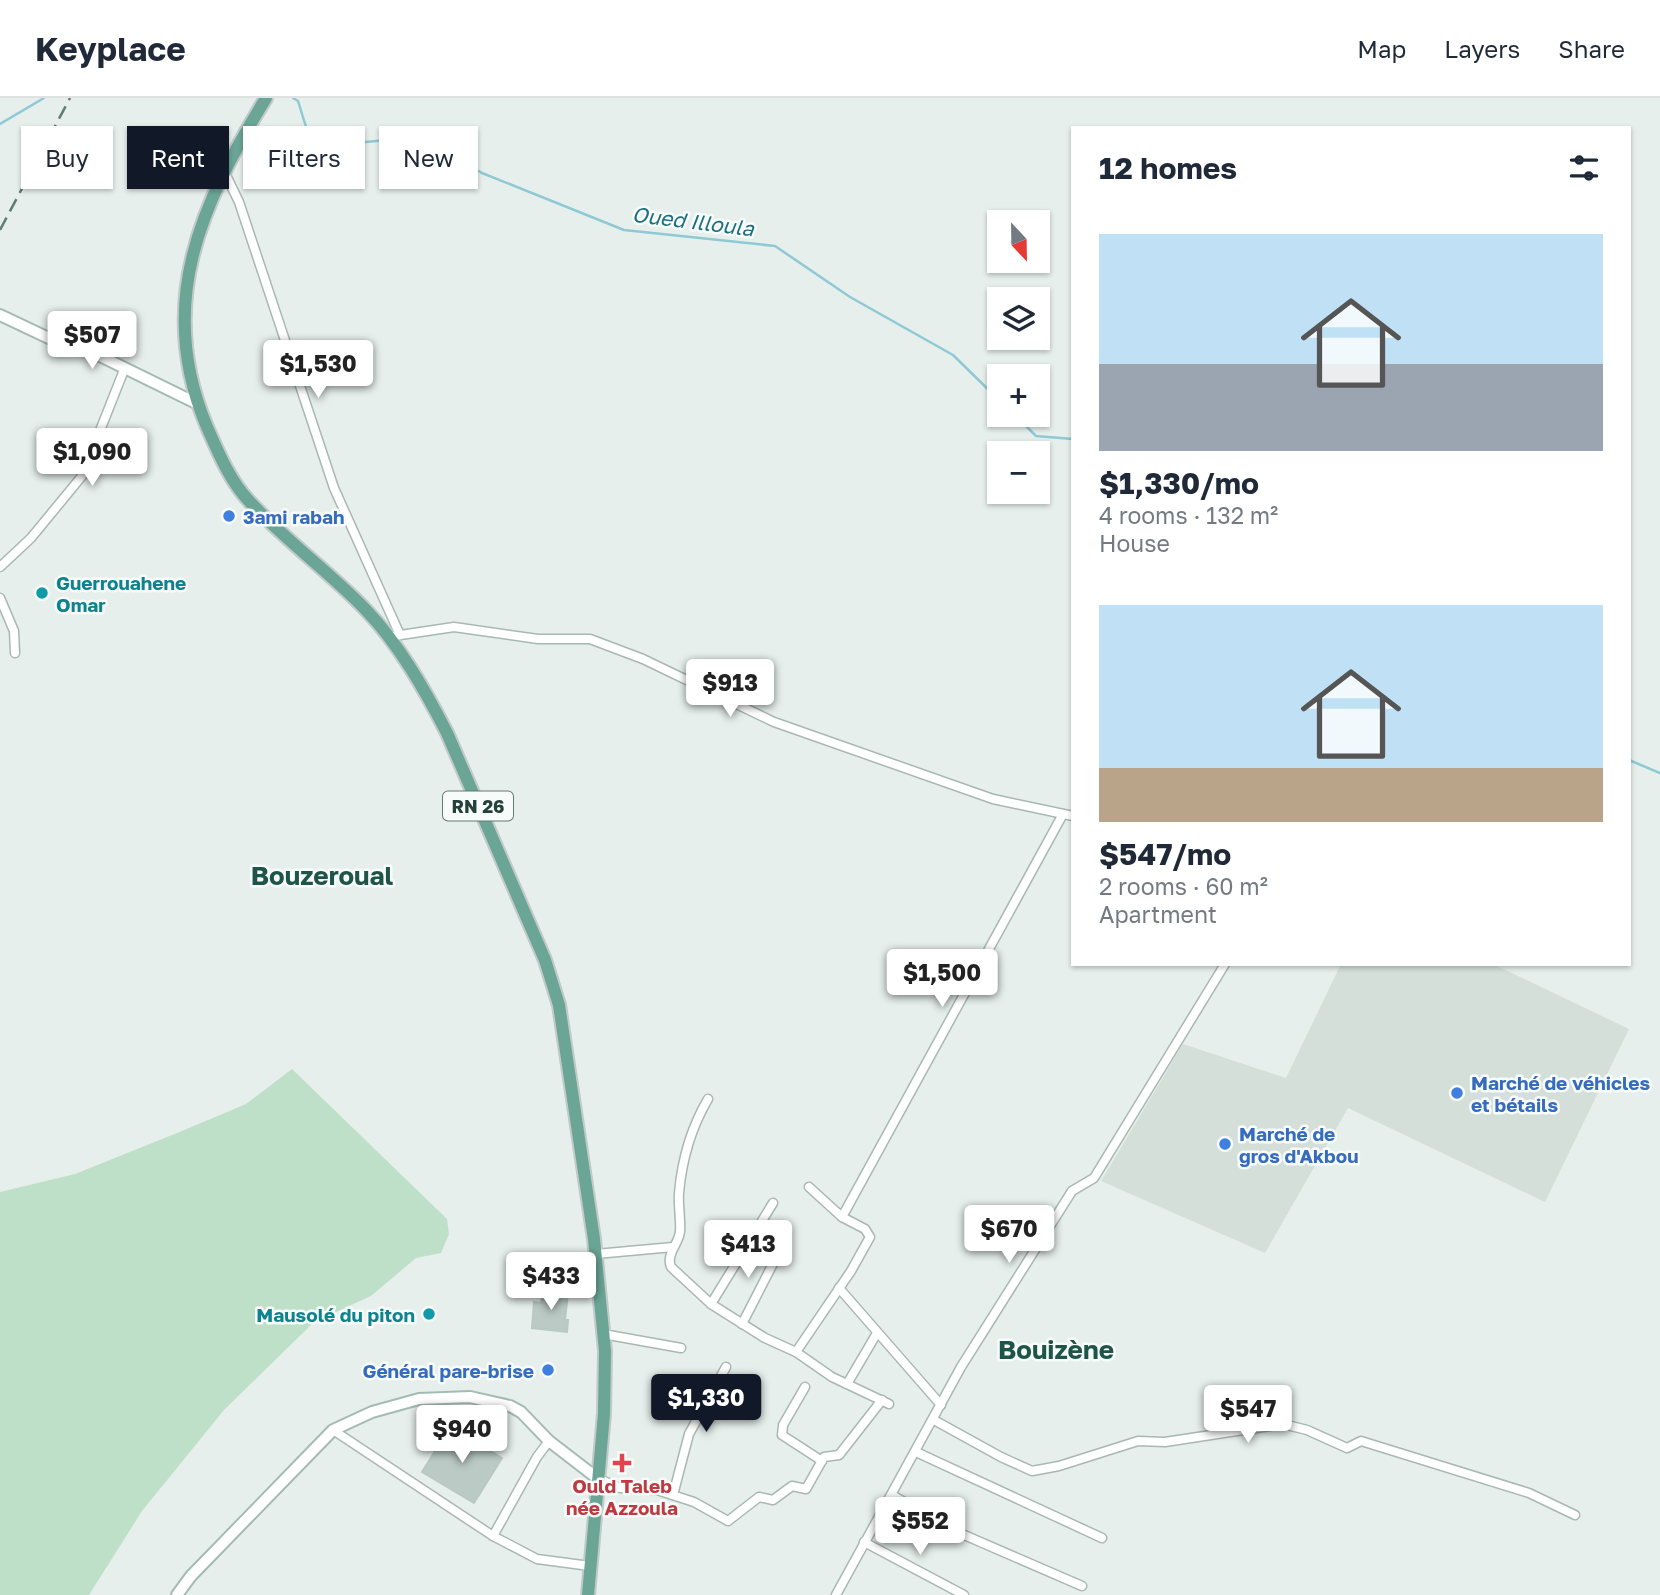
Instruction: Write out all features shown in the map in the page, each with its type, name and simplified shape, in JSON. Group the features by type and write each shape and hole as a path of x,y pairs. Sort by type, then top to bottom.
{"main road":[{"name":"RN 26","path":"229,162 262,104"},
{"name":"RN 26","path":"216,189 197,233 186,284 184,349 198,404 228,471 247,499 394,636 447,733 554,986 596,1254 603,1334 604,1414 588,1595"}],"street":[{"path":"229,181 239,202 334,488 394,636 454,627 538,639 590,639 643,659 774,722 993,799 1071,816"},
{"path":"0,315 55,341 90,351 198,404"},
{"path":"0,567 31,538 82,476 124,370"},
{"path":"0,598 14,631 15,653"},
{"path":"842,1217 888,1139 1063,814"},
{"path":"836,1595 961,1367 1073,1191 1094,1178 1224,966"},
{"path":"177,1595 191,1576 333,1430 372,1412 419,1399 450,1395 510,1406 521,1412 549,1441 597,1478 620,1489 649,1488 673,1495 694,1502 728,1521 760,1497 773,1500 792,1486 806,1489 826,1455 839,1455 886,1402 847,1384 796,1352 742,1324 711,1304 671,1267 669,1259 680,1227 679,1194 687,1146 694,1123 708,1099"},
{"path":"796,1352 870,1237 865,1229 842,1217 809,1187"},
{"path":"711,1304 773,1203"},
{"path":"596,1254 673,1247"},
{"path":"742,1324 780,1250"},
{"path":"839,1288 941,1405"},
{"path":"847,1384 877,1333"},
{"path":"603,1334 681,1348"},
{"path":"673,1495 689,1434 726,1367"},
{"path":"805,1387 783,1425 782,1435 822,1461"},
{"path":"934,1420 1000,1458 1031,1471 1059,1466 1138,1441 1165,1442 1283,1424 1307,1430 1347,1448 1360,1441 1458,1469 1553,1502 1575,1515"},
{"path":"333,1430 493,1536 537,1559 590,1566"},
{"path":"493,1536 537,1457 549,1441"},
{"path":"916,1452 1102,1538"},
{"path":"892,1495 955,1531 1082,1586"},
{"path":"864,1542 964,1595"}],"shaded area":[{"name":"Marché de véhicles et bétails","path":"1340,966 1497,966 1629,1029 1545,1202 1348,1108 1265,1253 1101,1181 1183,1044 1286,1078"}],"green space":[{"path":"292,1069 447,1219 449,1234 441,1253 416,1258 371,1296 314,1322 224,1410 142,1511 89,1595 0,1595 0,1192 75,1174 182,1131 246,1104"}],"building":[{"path":"543,1291 568,1293 565,1320 568,1320 567,1332 532,1328 534,1302 541,1303"},
{"path":"450,1427 502,1458 474,1503 422,1472"}],"waterway":[{"name":"Oued Illoula","path":"0,124 44,98"},
{"name":"Oued Illoula","path":"293,98 298,101 307,130 355,143 419,137 482,173 624,230 775,246 850,297 953,355 987,388"},
{"name":"Oued Illoula","path":"1027,427 1036,436 1071,439"},
{"name":"Oued Illoula","path":"1631,761 1660,773"}],"railway":[{"path":"0,230 70,98"}],"place":[{"name":"3ami rabah","path":"229,516"},
{"name":"Guerrouahene Omar","path":"42,593"},
{"name":"Marché de véhicles et bétails","path":"1457,1093"},
{"name":"Marché de gros d'Akbou","path":"1225,1144"},
{"name":"Mausolé du piton","path":"429,1314"},
{"name":"Général pare-brise","path":"548,1370"},
{"name":"Ould Taleb née Azzoula","path":"622,1463"}],"district":[{"name":"Bouzeroual","path":"322,875"},
{"name":"Bouizène","path":"1056,1349"}]}
